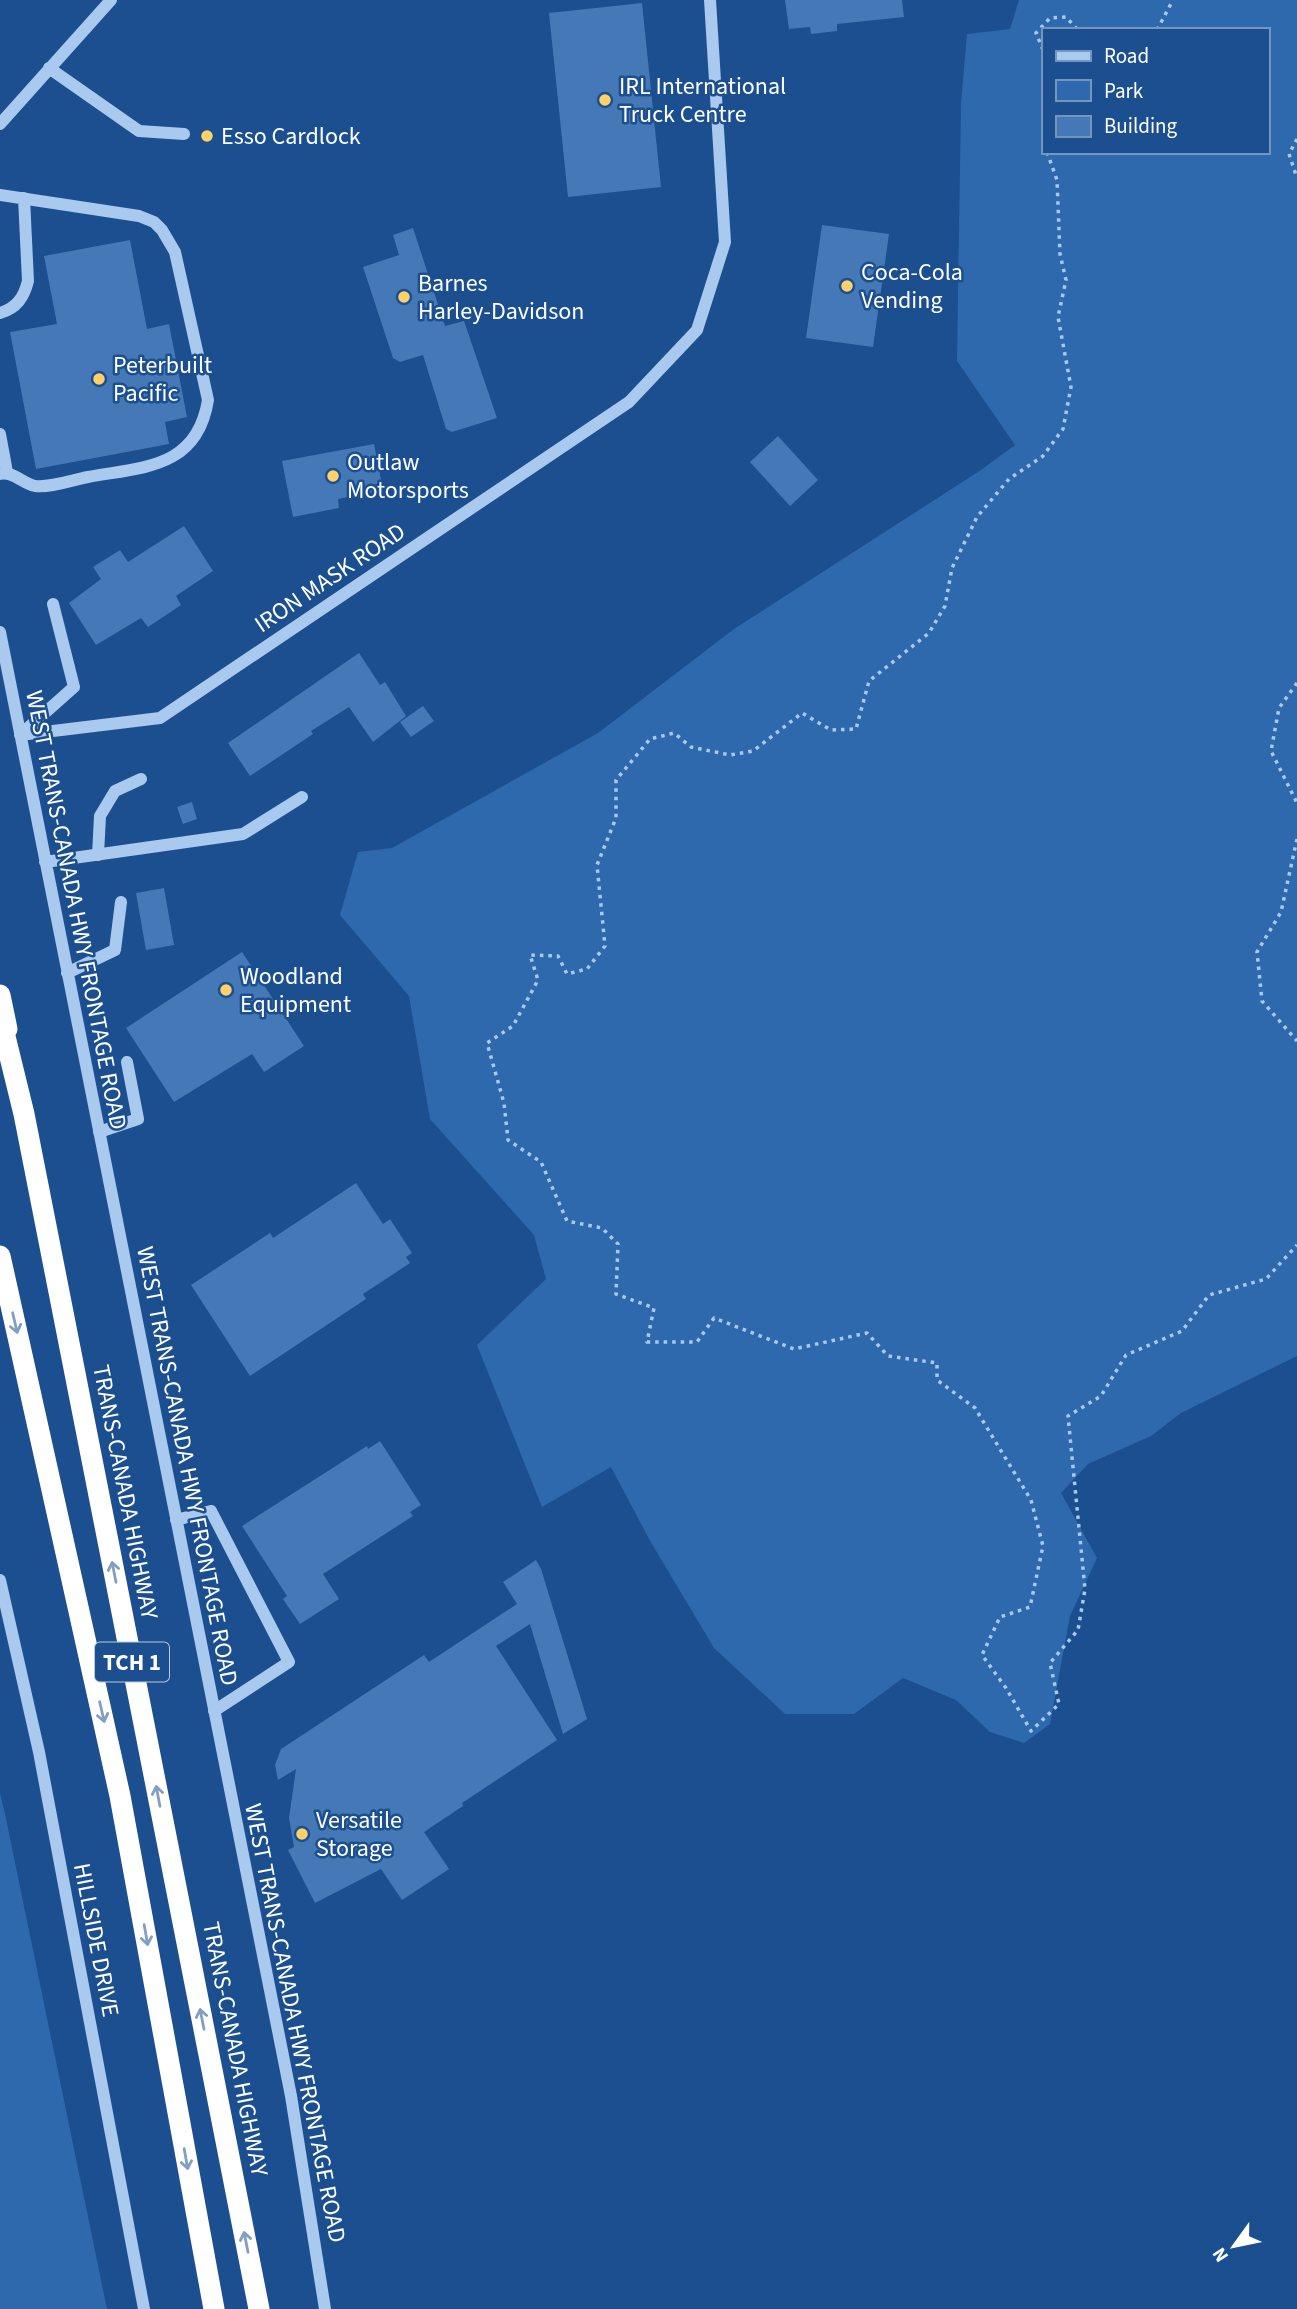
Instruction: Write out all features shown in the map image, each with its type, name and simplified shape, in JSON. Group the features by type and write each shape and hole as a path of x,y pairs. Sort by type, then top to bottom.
{"highway":[{"path":"0,995 24,1114"},
{"name":"TRANS-CANADA HIGHWAY","path":"0,1016 24,1114 260,2309"},
{"name":"TCH 1","path":"0,1256 120,1796 214,2309"}],"street":[{"path":"0,124 111,0"},
{"name":"IRON MASK ROAD","path":"20,735 160,718 629,402 655,375 697,330 725,242 710,0"},
{"path":"49,68 139,131 184,134"},
{"path":"0,102 11,112"},
{"path":"0,195 139,216 154,222 175,252 208,400 206,415 188,444 162,463 35,486 3,473 0,434"},
{"path":"0,313 16,304 26,290 28,281 24,198"},
{"path":"20,735 74,687 53,604"},
{"name":"WEST TRANS-CANADA HWY FRONTAGE ROAD","path":"0,632 291,2096 325,2309"},
{"path":"98,855 100,816 115,791 141,779"},
{"path":"45,862 243,834 302,797"},
{"path":"67,972 115,950 121,902"},
{"path":"99,1132 138,1119 127,1062"},
{"path":"176,1520 211,1511 289,1662 214,1711"},
{"name":"HILLSIDE DRIVE","path":"0,1580 39,1752 144,2309"}],"path":[{"path":"1158,28 1173,0"},
{"path":"1042,48 1036,33 1050,18 1066,17 1076,28"},
{"path":"1297,139 1289,154 1297,178"},
{"path":"1048,154 1057,180 1060,254 1066,280 1058,317 1071,387 1063,429 1043,456 1009,479 977,517 952,568 945,606 929,633 869,681 856,729 831,730 802,713 753,751 730,755 691,747 674,733 650,739 616,780 616,818 597,865 605,946 587,969 567,974 558,956 530,955 538,980 513,1026 486,1043 504,1103 508,1140 541,1162 568,1221 603,1227 618,1244 616,1294 654,1308 647,1342 697,1342 714,1318 794,1349 867,1333 888,1356 937,1363 937,1380 975,1408 1031,1500 1044,1546 1030,1607 1000,1617 982,1656 1006,1688 1031,1731 1059,1704 1050,1663 1078,1630 1085,1589 1068,1416 1101,1396 1126,1354 1182,1331 1209,1295 1266,1279 1297,1245"},
{"path":"1297,683 1279,708 1271,751 1297,803"},
{"path":"1297,839 1281,912 1258,952 1262,1001 1297,1041"}],"green space":[{"path":"1019,0 1297,0 1297,1356 1181,1413 1151,1436 1088,1464 1061,1493 1097,1558 1070,1616 1050,1724 1024,1743 990,1732 956,1700 903,1678 854,1714 785,1714 714,1648 649,1539 611,1467 542,1507 477,1345 546,1279 534,1235 430,1119 409,996 340,915 358,852 392,848 598,733 734,629 981,470 1015,445 957,361 961,103 967,34 1010,29"},
{"path":"0,1793 5,1814 107,2309 0,2309"}],"building":[{"path":"785,0 902,0 904,17 837,24 837,31 811,34 810,27 789,29"},
{"name":"IRL International Truck Centre","path":"642,3 661,187 568,197 549,13"},
{"name":"Coca-Cola Vending","path":"822,225 889,234 873,347 806,338"},
{"path":"413,228 445,326 464,321 497,418 452,432 446,429 423,355 400,362 393,358 363,267 399,255 393,235"},
{"name":"Peterbuilt Pacific","path":"130,240 147,329 169,324 187,417 165,422 169,444 36,469 10,332 57,324 44,256"},
{"path":"778,436 818,480 790,506 750,462"},
{"name":"Outlaw Motorsports","path":"374,444 383,490 338,499 339,508 293,517 282,461"},
{"path":"184,526 213,571 176,596 181,605 148,627 141,618 96,645 69,603 101,579 93,567 120,550 128,562"},
{"path":"359,653 380,685 385,682 406,716 373,742 349,707 250,776 228,743"},
{"path":"423,706 434,721 411,737 400,722"},
{"path":"192,802 197,819 183,824 177,807"},
{"path":"164,888 174,945 146,950 136,893"},
{"name":"Woodland Equipment","path":"242,952 304,1046 264,1072 252,1054 174,1102 126,1028"},
{"path":"356,1183 383,1224 390,1219 412,1253 406,1257 410,1263 363,1294 366,1299 250,1376 191,1285 270,1233 273,1238"},
{"path":"380,1441 421,1505 410,1512 413,1516 323,1574 339,1599 300,1624 283,1599 287,1596 242,1526 367,1446 368,1449"},
{"path":"536,1560 587,1719 563,1734 530,1624 496,1646 557,1740 462,1803 463,1806 424,1832 449,1869 402,1900 381,1869 315,1903 288,1850 294,1847 289,1818 296,1769 278,1780 275,1765 281,1749 424,1655 429,1662 517,1604 503,1582"}],"place":[{"name":"IRL International Truck Centre","path":"605,100"},
{"name":"Esso Cardlock","path":"207,136"},
{"name":"Coca-Cola Vending","path":"847,286"},
{"name":"Barnes Harley-Davidson","path":"404,297"},
{"name":"Peterbuilt Pacific","path":"99,379"},
{"name":"Outlaw Motorsports","path":"333,476"},
{"name":"Woodland Equipment","path":"226,990"},
{"name":"Versatile Storage","path":"302,1834"}]}
